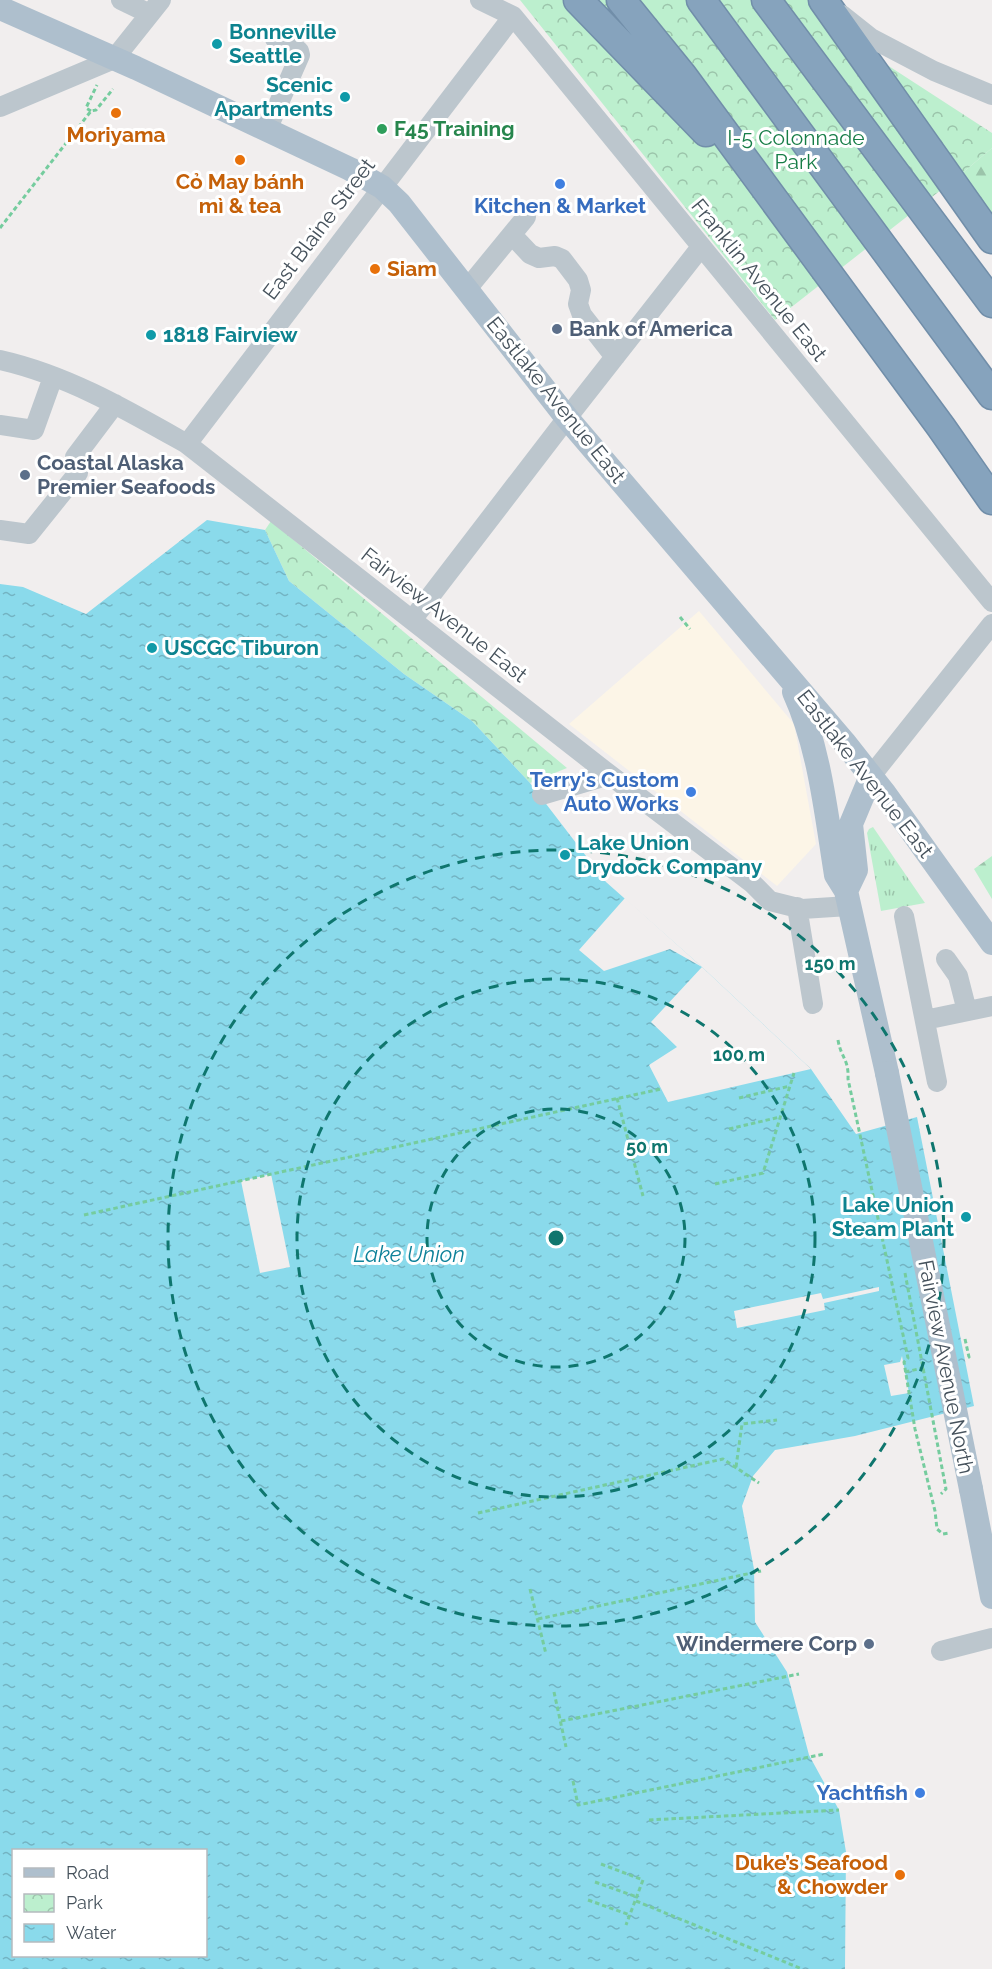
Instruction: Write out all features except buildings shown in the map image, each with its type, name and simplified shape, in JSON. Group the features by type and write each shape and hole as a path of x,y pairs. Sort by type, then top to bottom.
{"highway":[{"path":"578,0 774,200"},
{"path":"621,0 682,75 947,435 992,500"},
{"path":"701,0 992,395"},
{"path":"766,0 992,303"},
{"path":"823,0 992,239"}],"main road":[{"name":"Eastlake Avenue East","path":"0,8 350,169 382,187 405,208 567,418 871,776 992,943"},
{"name":"Fairview Avenue North","path":"786,674 802,710 814,747 836,875 847,899 887,1073 992,1597"},
{"path":"847,899 856,870 851,824 871,776"}],"street":[{"path":"0,107 114,59 155,7 121,0"},
{"name":"Franklin Avenue East","path":"480,0 513,16 992,602"},
{"path":"823,0 871,38 934,71 992,95"},
{"name":"East Blaine Street","path":"186,444 513,16"},
{"path":"267,130 300,55 292,45 275,39"},
{"path":"467,289 526,217"},
{"path":"512,235 530,254 539,258 555,256 562,259 578,280 581,290 578,304 582,315 615,357"},
{"path":"412,620 701,247"},
{"name":"Fairview Avenue East","path":"0,360 25,366 115,404 186,444 610,776 752,883 770,901 802,909 847,899"},
{"path":"0,425 34,430 53,377"},
{"path":"0,530 29,534 78,474 75,457 115,404"},
{"path":"871,776 992,624"},
{"path":"543,795 610,776"},
{"path":"797,907 813,1004"},
{"path":"904,916 937,1082"},
{"path":"946,959 958,976 968,1011"},
{"path":"925,1020 992,1006"},
{"path":"941,1651 992,1638"}],"path":[{"path":"91,111 86,108 99,82"},
{"path":"0,228 91,111 96,110 113,89"},
{"path":"680,617 690,629"},
{"path":"838,1040 839,1049 848,1067 848,1079 908,1358 904,1362 914,1424 935,1511 937,1529 943,1534 949,1533"},
{"path":"715,1184 763,1173 794,1073"},
{"path":"739,1098 790,1086"},
{"path":"84,1215 661,1089"},
{"path":"617,1098 643,1196"},
{"path":"729,1130 780,1116"},
{"path":"903,1266 946,1489 941,1494"},
{"path":"736,1467 742,1424 777,1420"},
{"path":"478,1513 723,1459 759,1482"},
{"path":"538,1619 761,1571"},
{"path":"530,1589 546,1654"},
{"path":"561,1721 799,1674"},
{"path":"554,1692 566,1747"},
{"path":"573,1781 578,1805 824,1754"},
{"path":"649,1820 839,1810"},
{"path":"601,1864 643,1880 626,1925"},
{"path":"595,1882 802,1969"},
{"path":"588,1900 630,1915"}],"shaded area":[{"path":"699,611 794,724 816,844 777,886 569,724"}],"green space":[{"name":"I-5 Colonnade Park","path":"520,0 813,0 824,24 992,133 992,148 775,320"},
{"path":"992,148 992,224 960,175"},
{"path":"271,521 567,768 530,783 472,721 404,674 289,581 265,530"},
{"path":"873,827 925,903 881,911 867,833"},
{"path":"992,856 992,899 974,869"}],"water":[{"name":"Lake Union","path":"207,520 265,530 289,581 404,674 472,721 530,783 606,882 702,967 811,1069 856,1134 917,1117 974,1406 855,1436 775,1450 753,1476 742,1506 754,1569 755,1622 787,1672 809,1755 839,1810 846,1852 845,1969 0,1969 0,584 23,587 86,614"}],"pier":[{"path":"625,898 702,967 670,949 604,971 579,950"},
{"path":"702,967 811,1069 668,1102 649,1065 677,1047 651,1022"},
{"path":"271,1174 290,1267 260,1273 241,1181"},
{"path":"879,1287 879,1291 824,1303 825,1310 737,1328 734,1311 821,1293 823,1299"},
{"path":"902,1356 909,1393 891,1396 884,1365 900,1362"}],"place":[{"name":"Bonneville Seattle","path":"217,44"},
{"name":"Scenic Apartments","path":"345,97"},
{"name":"Moriyama","path":"116,113"},
{"name":"F45 Training","path":"382,129"},
{"name":"Cỏ May bánh mì & tea","path":"240,160"},
{"name":"Kitchen & Market","path":"560,184"},
{"name":"Siam","path":"375,269"},
{"name":"Bank of America","path":"557,329"},
{"name":"1818 Fairview","path":"151,335"},
{"name":"Coastal Alaska Premier Seafoods","path":"25,475"},
{"name":"USCGC Tiburon","path":"152,648"},
{"name":"Terry's Custom Auto Works","path":"691,792"},
{"name":"Lake Union Drydock Company","path":"565,855"},
{"name":"Lake Union Steam Plant","path":"966,1217"},
{"name":"Windermere Corp","path":"869,1644"},
{"name":"Yachtfish","path":"920,1793"},
{"name":"Duke’s Seafood & Chowder","path":"900,1875"}]}
